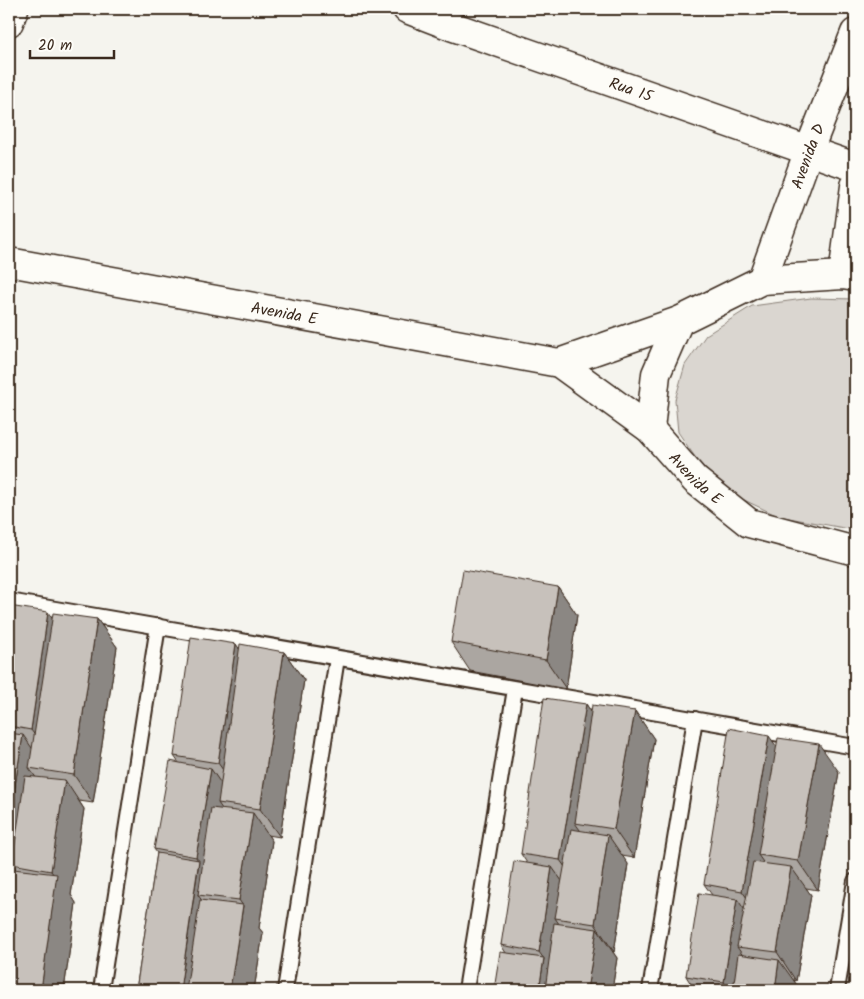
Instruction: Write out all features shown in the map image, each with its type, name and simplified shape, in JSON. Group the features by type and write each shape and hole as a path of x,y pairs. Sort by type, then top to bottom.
{"street":[{"path":"9,22 14,9"},
{"name":"Rua 15","path":"407,9 454,18 855,167"},
{"name":"Avenida D","path":"762,280 808,150 855,33"},
{"path":"849,276 855,186"},
{"name":"Avenida E","path":"9,262 559,363 650,429 696,480 748,523 855,551"},
{"name":"Avenida E","path":"559,363 678,321 762,280 849,276"},
{"path":"650,429 656,374 678,321"}],"lane":[{"path":"9,600 855,747"},
{"path":"101,990 158,626"},
{"path":"285,990 337,658"},
{"path":"466,990 515,689"},
{"path":"650,990 695,720"},
{"path":"837,990 855,881"}],"shaded area":[{"path":"811,298 855,299 855,530 778,516 725,491 695,457 678,432 675,400 685,365 706,335 752,306"}],"building":[{"path":"463,570 558,587 546,660 451,642"},
{"path":"9,606 48,612 31,730 9,726"},
{"path":"53,613 97,619 74,775 29,768"},
{"path":"191,637 236,644 218,763 174,756"},
{"path":"240,644 284,652 260,809 218,803"},
{"path":"544,698 586,704 560,860 521,854"},
{"path":"592,705 635,711 614,829 575,823"},
{"path":"729,728 769,736 742,891 704,884"},
{"path":"9,733 23,735 9,823"},
{"path":"778,738 819,744 798,861 758,855"},
{"path":"170,761 211,769 196,857 154,849"},
{"path":"25,776 65,780 51,871 12,864"},
{"path":"211,808 253,813 239,900 198,895"},
{"path":"9,827 13,828 9,856"},
{"path":"571,829 608,835 595,924 555,918"},
{"path":"157,853 199,860 180,990 136,990"},
{"path":"514,861 552,867 539,952 501,945"},
{"path":"753,862 791,867 777,952 737,947"},
{"path":"13,869 57,874 41,990 9,988 9,898"},
{"path":"699,893 737,899 724,982 686,976"},
{"path":"200,900 243,905 230,990 186,990"},
{"path":"554,923 597,929 587,990 545,990"},
{"path":"500,952 544,958 539,990 494,990"},
{"path":"738,954 779,960 775,990 733,990"},
{"path":"685,983 725,989 725,990 684,990"}]}
